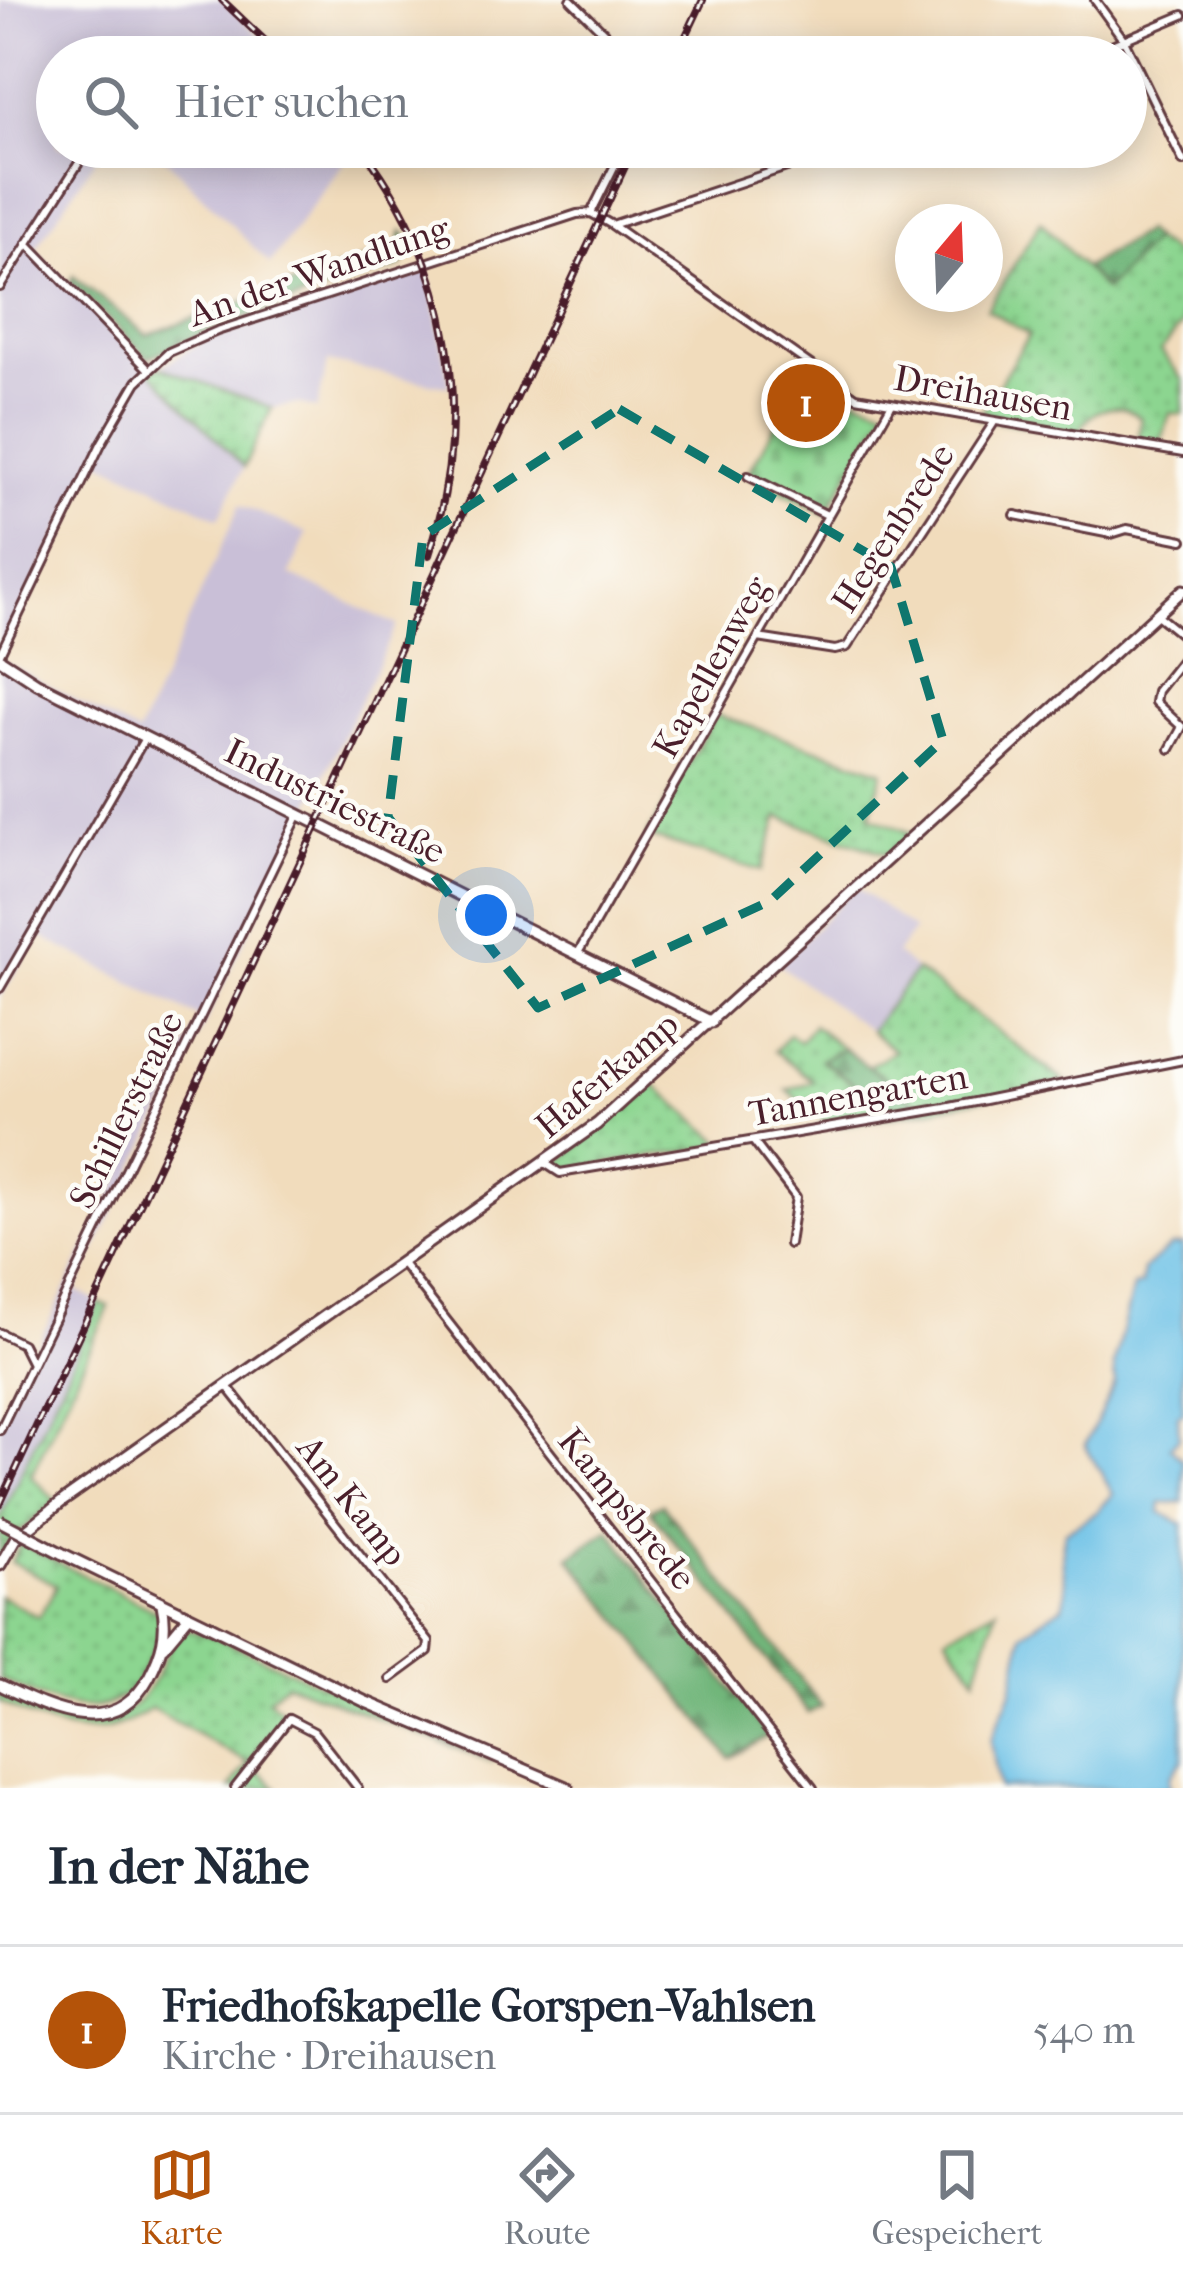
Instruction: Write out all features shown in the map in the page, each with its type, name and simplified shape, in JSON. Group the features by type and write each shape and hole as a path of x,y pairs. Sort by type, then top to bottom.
{"street":[{"path":"572,0 608,36"},
{"path":"1095,0 1121,36"},
{"path":"1133,36 1183,15"},
{"path":"1147,87 1183,161"},
{"path":"0,287 75,168"},
{"path":"614,168 591,213 612,225 784,168"},
{"name":"An der Wandlung","path":"0,656 101,444 148,370 170,352 217,331 591,213"},
{"name":"Dreihausen","path":"612,225 843,391 890,406 1183,453"},
{"path":"27,243 148,370"},
{"name":"Kapellenweg","path":"578,953 890,406"},
{"name":"Hegenbrede","path":"758,638 835,650 847,646 993,423"},
{"path":"748,476 827,515"},
{"path":"1016,515 1111,534 1127,529 1183,540"},
{"name":"Haferkamp","path":"0,1564 15,1539 623,1102 1183,590"},
{"path":"1157,615 1183,636"},
{"name":"Industriestraße","path":"0,656 146,738 712,1022"},
{"path":"1169,748 1182,727 1155,702 1157,691 1183,658"},
{"path":"0,988 146,738"},
{"name":"Schillerstraße","path":"0,1430 300,813"},
{"name":"Tannengarten","path":"544,1162 560,1173 1183,1060"},
{"path":"753,1141 796,1197 790,1244"},
{"name":"Kampsbrede","path":"401,1262 813,1788"},
{"path":"0,1333 31,1353 32,1368"},
{"name":"Am Kamp","path":"227,1386 429,1642 428,1651 390,1679"},
{"path":"0,1521 366,1702 568,1788"},
{"path":"162,1604 163,1647"},
{"path":"165,1634 184,1615"},
{"path":"0,1685 73,1716 123,1708 145,1684 184,1615"},
{"path":"235,1788 289,1719 314,1732 358,1788"}],"highlighted area":[{"path":"619,409 891,567 943,740 770,901 538,1008 388,817 423,536"}],"shaded area":[{"path":"0,0 222,0 260,36 36,36 36,168 89,168 35,250 244,467 219,518 95,458 0,654"},
{"path":"175,168 340,168 270,264"},
{"path":"428,268 450,387 328,362 317,409 298,404 272,408 160,367 204,341"},
{"path":"240,505 307,533 290,575 397,625 76,1290 99,1303 0,1518 0,1420 200,1018 38,935 0,998 0,659 138,734"},
{"path":"856,887 914,930 896,954 916,970 870,1031 779,965"}],"green space":[{"path":"1041,221 1104,290 1153,240 1183,259 1183,323 1161,351 1183,380 1183,414 1170,413 1160,446 1138,443 1141,418 1123,408 1097,412 1078,434 978,418 1029,335 992,312 1003,312 1003,283"},
{"path":"402,231 407,236 402,266 218,326 148,358 70,282 73,276 147,335 398,248"},
{"path":"1145,231 1153,240 1105,290 1084,268"},
{"path":"160,367 272,408 244,467 149,370"},
{"path":"808,368 842,393 887,408 826,514 747,475"},
{"path":"716,715 883,771 870,816 913,834 889,855 779,817 761,871 647,836"},
{"path":"916,970 1065,1082 927,1110 868,1066 895,1051 870,1031"},
{"path":"813,1025 844,1049 822,1060 895,1116 832,1127 787,1090 814,1081 775,1051 789,1034 800,1042"},
{"path":"844,1049 927,1110 895,1116 821,1059"},
{"path":"654,1084 725,1145 563,1170 556,1165"},
{"path":"99,1303 109,1307 31,1476 56,1501 10,1540 0,1560 0,1518"},
{"path":"662,1504 822,1706 808,1713 650,1510"},
{"path":"609,1529 768,1736 730,1758 569,1557"},
{"path":"21,1544 160,1613 159,1634 145,1667 132,1688 116,1701 80,1707 0,1679 0,1596 39,1617 57,1585 11,1562"},
{"path":"997,1608 976,1677 946,1636"},
{"path":"187,1630 215,1637 493,1762 286,1683 268,1699 285,1712 249,1763 277,1788 230,1788 248,1763 151,1708 112,1728 94,1731 58,1727 0,1702 0,1691 44,1711 85,1722 123,1714 140,1699 172,1644"}],"water":[{"path":"1183,1245 1183,1413 1178,1415 1179,1438 1170,1447 1183,1461 1183,1502 1161,1503 1160,1512 1183,1524 1183,1759 1170,1778 1171,1788 999,1788 991,1740 1012,1691 1023,1633 1063,1606 1065,1532 1097,1512 1113,1494 1085,1445 1115,1384 1114,1364 1133,1287 1141,1285 1143,1270 1171,1246"}],"railway":[{"path":"222,0 260,36"},
{"path":"686,36 703,0"},
{"path":"375,168 416,241 435,291 446,342 451,448 429,555"},
{"path":"0,1504 624,168"}],"place":[{"name":"Friedhofskapelle Gorspen-Vahlsen","path":"806,403"}]}
